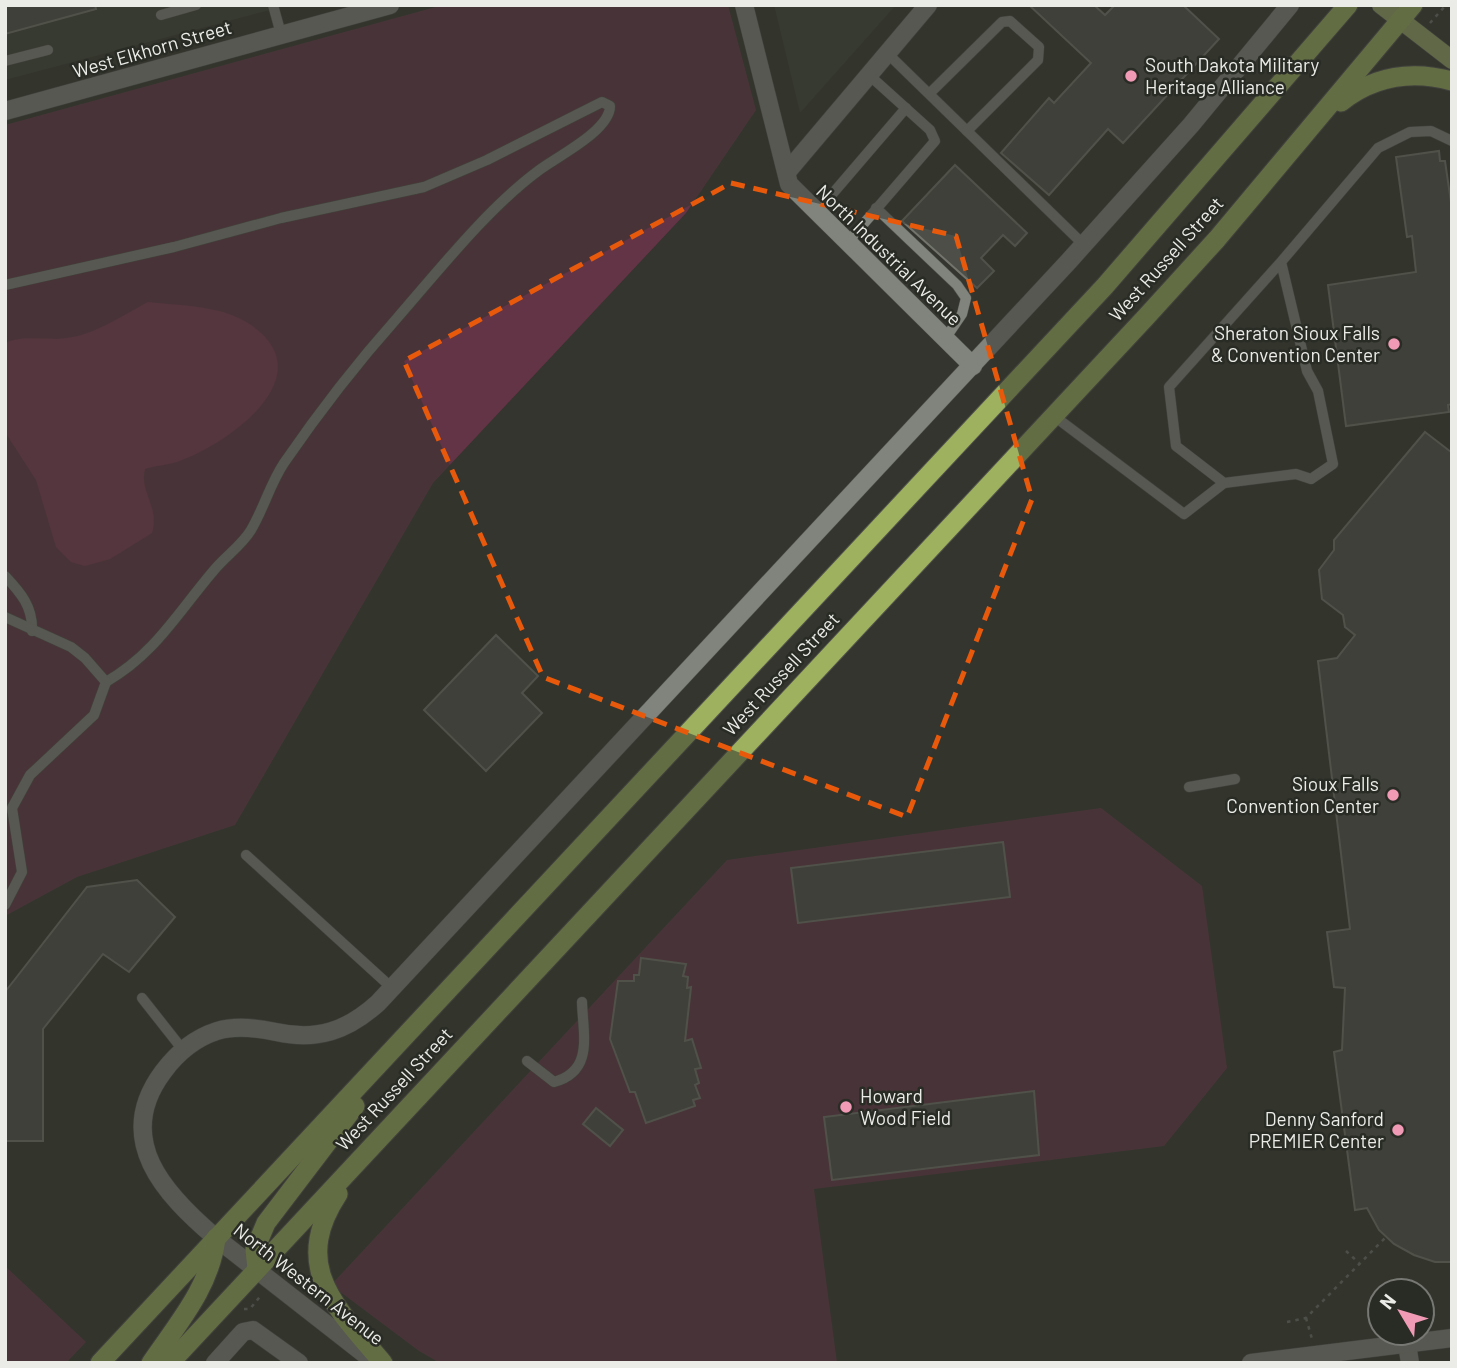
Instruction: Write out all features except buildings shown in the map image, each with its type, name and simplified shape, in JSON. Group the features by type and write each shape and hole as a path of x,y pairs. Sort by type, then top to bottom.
{"highway":[{"name":"West Russell Street","path":"100,1363 1105,286 1348,5"},
{"name":"West Russell Street","path":"170,1363 1217,239 1407,13"},
{"path":"1310,128 1350,95 1380,80 1417,74 1452,81"},
{"path":"257,1269 255,1249 265,1223 402,1039"},
{"path":"383,1363 330,1296 316,1258 321,1224 328,1209 393,1124"},
{"path":"151,1363 203,1288 213,1262 216,1238"}],"main road":[{"path":"1381,5 1407,13 1452,60"}],"street":[{"name":"West Elkhorn Street","path":"5,111 281,34 330,13 390,5"},
{"name":"North Industrial Avenue","path":"744,5 789,184 973,366"},
{"path":"787,172 928,5"},
{"path":"216,1238 166,1191 145,1150 143,1129 146,1103 156,1081 183,1050 200,1038 237,1028 302,1036 340,1030 360,1020 1084,245 1191,125 1290,5"},
{"name":"North Western Avenue","path":"216,1238 376,1363"},
{"path":"215,1363 243,1332 253,1330 299,1363"},
{"path":"1251,1363 1376,1347"}],"lane":[{"path":"161,15 196,5"},
{"path":"273,5 281,34"},
{"path":"930,93 1002,22 1010,21 1039,47 1038,60 967,131"},
{"path":"5,61 48,50"},
{"path":"887,53 1084,245"},
{"path":"847,243 934,141 930,130 869,75"},
{"path":"5,285 174,247 281,218 424,187 487,160 602,102 610,106 610,114 605,121 573,149 517,188 367,352 282,466 251,530 241,544 218,565 144,656 106,682 94,715 30,775 12,808 22,872 5,905"},
{"path":"816,213 906,108"},
{"path":"1224,483 1176,446 1169,387 1378,148 1410,132 1431,131 1452,141"},
{"path":"876,208 957,285 966,298 962,314 945,339"},
{"path":"1054,415 1184,514 1224,483 1296,474 1311,479 1333,464 1318,391 1307,371 1281,262"},
{"path":"5,576 27,603 33,616 32,631"},
{"path":"5,617 71,647 85,657 106,682"},
{"path":"1189,787 1235,779"},
{"path":"246,855 392,988"},
{"path":"142,998 183,1050"},
{"path":"527,1061 554,1082 568,1078 577,1071 583,1056 582,1002"}],"path":[{"path":"1287,1322 1306,1318 1387,1236"},
{"path":"1346,1251 1360,1264"},
{"path":"1306,1318 1317,1355"}],"highlighted area":[{"path":"731,183 956,236 1032,499 907,817 543,677 404,361"}],"shaded area":[{"path":"5,5 289,5 5,80"},
{"path":"443,5 728,5 756,110 686,213 433,483 235,825 77,877 5,916 5,125"},
{"path":"774,5 896,5 800,113"},
{"path":"148,302 215,310 240,318 251,325 271,344 278,365 274,385 262,405 244,423 223,438 182,460 145,469 145,485 154,523 152,533 110,559 85,566 71,562 56,547 36,480 5,432 5,343 28,338 58,339 88,333"},
{"name":"Howard Wood Field","path":"1101,808 1202,886 1227,1068 1164,1146 814,1189 837,1363 440,1363 419,1351 331,1285 727,860"},
{"path":"5,1266 86,1342 66,1363 5,1363"}],"place":[{"name":"South Dakota Military Heritage Alliance","path":"1131,76"},
{"name":"Sheraton Sioux Falls & Convention Center","path":"1394,344"},
{"name":"Sioux Falls Convention Center","path":"1393,795"},
{"name":"Howard Wood Field","path":"846,1107"},
{"name":"Denny Sanford PREMIER Center","path":"1398,1130"}]}
